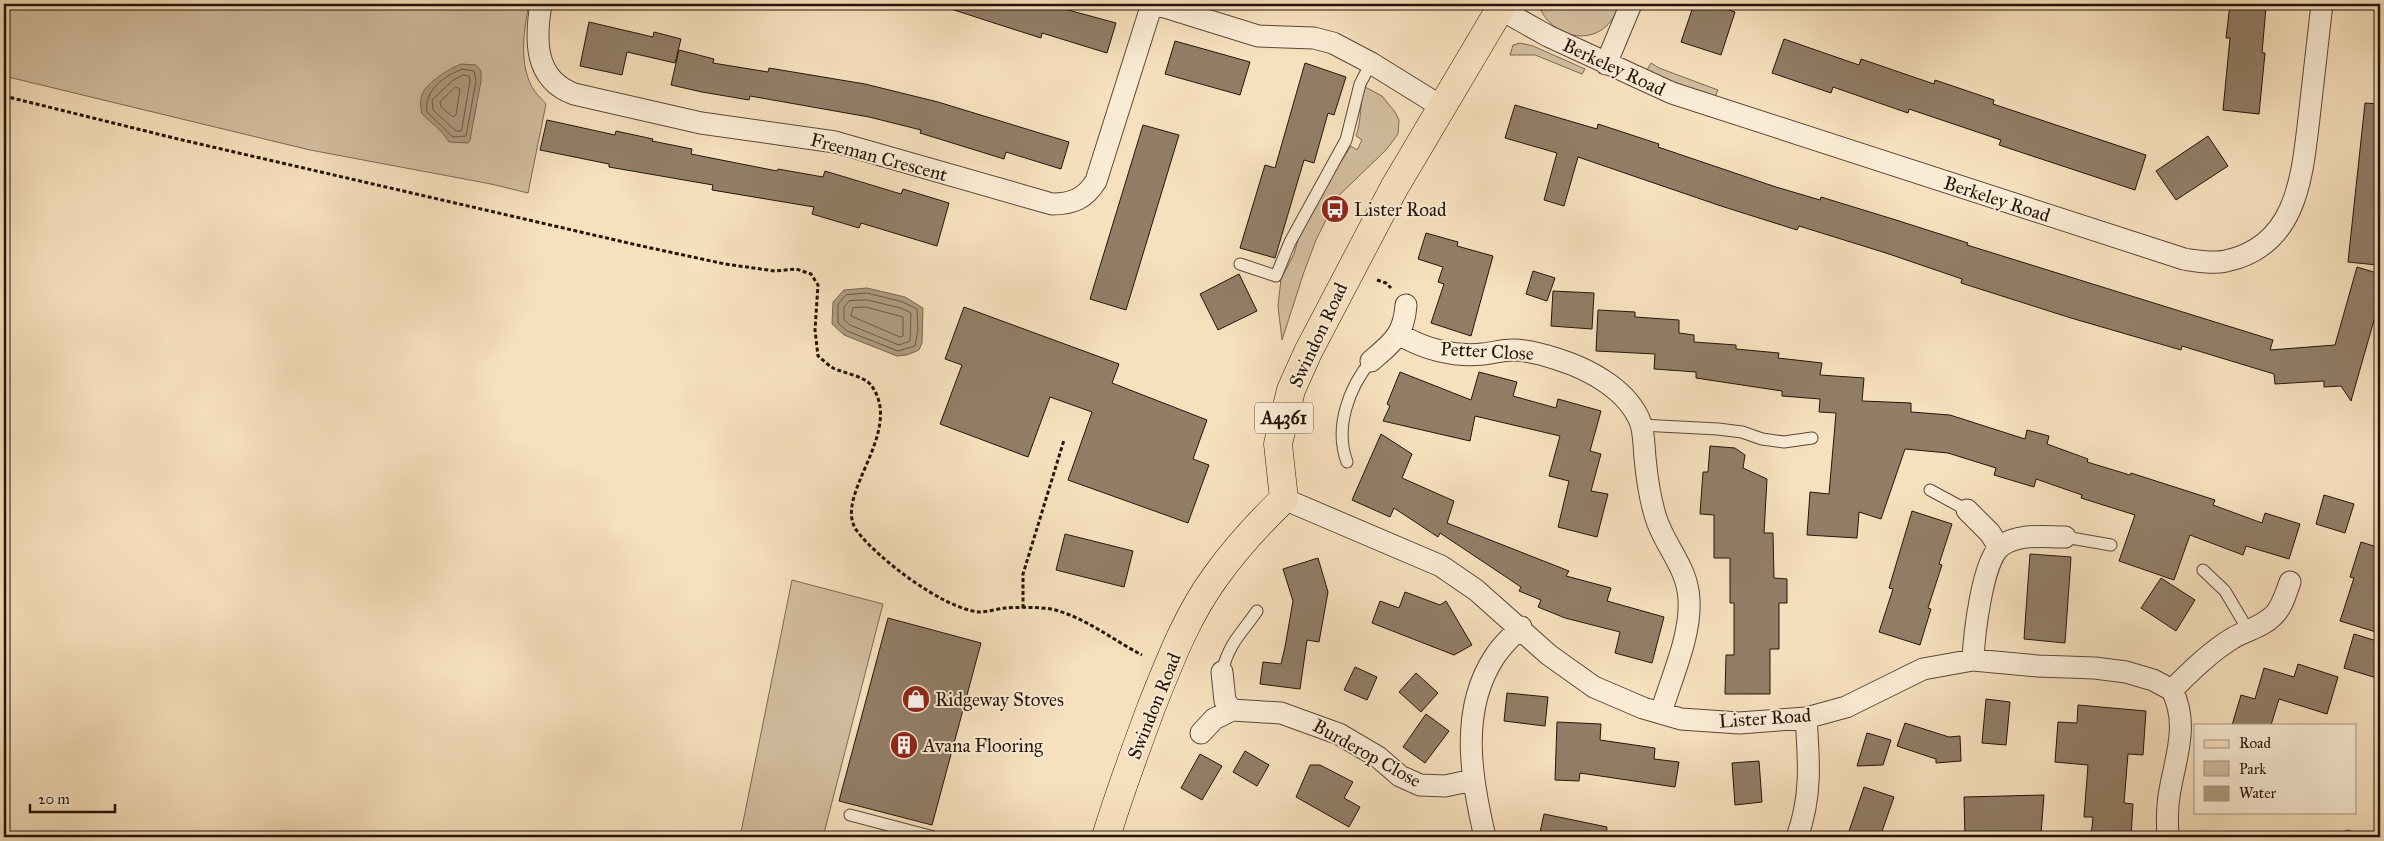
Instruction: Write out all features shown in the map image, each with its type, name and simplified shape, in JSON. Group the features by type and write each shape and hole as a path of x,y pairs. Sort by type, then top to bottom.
{"main road":[{"name":"Swindon Road","path":"1106,837 1121,788 1167,668 1194,612 1215,577 1243,541 1284,499 1278,444 1291,390 1322,322 1394,188 1502,6"}],"street":[{"name":"Freeman Crescent","path":"541,4 539,39 543,67 550,80 560,89 574,94 701,123 835,142 980,182 1044,202 1065,204 1084,197 1096,181 1154,4"},
{"path":"1154,4 1258,36 1314,38 1333,43 1372,63 1442,107"},
{"path":"1606,64 1631,4"},
{"name":"Berkeley Road","path":"1502,6 1522,23 1606,64 1672,93 2184,259 2225,261 2257,248 2268,240 2285,220 2297,195 2302,178 2322,4"},
{"path":"1371,361 1394,342 1399,334 1404,323 1406,305"},
{"name":"Petter Close","path":"1399,334 1411,341 1439,351 1468,354 1511,350 1529,351 1575,365 1598,377 1617,392 1636,413 1641,425 1647,473 1656,520 1685,576 1690,601 1689,619 1684,640 1661,713"},
{"name":"Lister Road","path":"1284,499 1441,566 1476,590 1521,627 1557,661 1594,686 1621,700 1681,719 1720,723 1806,718 1846,707 1923,669 1973,660 2038,666 2095,668 2126,672 2153,680 2172,690"},
{"path":"1967,510 1990,533 1999,547"},
{"path":"1973,660 1975,632 1982,593 1991,563 1999,547 2012,540 2030,536 2065,536"},
{"path":"2168,837 2168,804 2181,743 2179,707 2172,690 2191,670 2220,646 2248,630 2264,624 2275,615 2290,582"},
{"path":"1485,837 1473,780 1471,758 1474,717 1481,684 1496,655 1521,627"},
{"path":"1201,733 1214,719 1232,710 1225,701 1222,672"},
{"name":"Burderop Close","path":"1232,710 1281,713 1324,727 1372,753 1400,776 1420,785 1445,786 1473,780"},
{"path":"1797,837 1805,812 1810,778 1806,718"}],"lane":[{"path":"1240,264 1276,276 1290,242 1346,140 1360,84 1372,63"},
{"path":"1347,462 1342,443 1346,410 1354,386 1371,361"},
{"path":"1641,425 1718,429 1742,432 1762,439 1784,442 1812,438"},
{"path":"1930,490 1967,510"},
{"path":"2065,536 2110,545"},
{"path":"2203,570 2225,591 2248,630"},
{"path":"1222,672 1226,654 1234,640 1258,611"},
{"path":"850,815 934,837"}],"path":[{"path":"4,96 178,139 637,245 725,264 775,272 796,269 811,274 818,285 815,330 818,356 831,367 869,383 880,399 880,421 873,451 853,498 850,520 857,532 877,552 918,585 949,602 979,612 1023,608 1050,609 1073,616 1113,640 1167,668"},
{"path":"1349,272 1386,283 1406,305"},
{"path":"1023,608 1023,574 1064,440"}],"green space":[{"path":"4,4 529,4 524,34 525,66 532,88 546,104 528,193 491,184 310,150 4,76"},
{"path":"1538,4 1619,4 1613,19 1603,29 1592,34 1580,36 1567,33 1555,27 1545,17"},
{"path":"1520,43 1533,46 1585,69 1582,74 1535,55 1510,55 1513,45"},
{"path":"1651,63 1659,68 1718,90 1715,97 1652,74 1647,70"},
{"path":"1365,87 1382,96 1395,112 1399,120 1398,134 1386,150 1329,205 1325,222 1304,272 1282,340 1278,306 1281,279 1294,254 1300,233 1319,196 1351,146 1357,150 1362,140 1356,136"},
{"path":"792,580 883,604 823,837 740,837"}],"water":[{"path":"461,64 476,65 481,71 481,81 468,143 449,142 442,132 422,114 421,106 421,98 426,87 444,73"},
{"path":"867,288 905,297 923,308 922,343 919,350 907,355 897,356 844,335 832,324 833,302 844,290"}],"building":[{"path":"952,4 1046,4 1116,23 1107,53 1042,33 1041,38 951,9"},
{"path":"1694,4 1711,4 1735,12 1721,55 1681,42"},
{"path":"2230,4 2266,7 2262,53 2265,53 2259,114 2223,110 2230,38 2226,38"},
{"path":"589,22 653,37 654,32 681,39 675,63 627,52 622,75 580,66"},
{"path":"1784,39 1859,65 1861,59 1934,84 1935,80 1994,100 1993,104 2146,155 2135,190 1999,145 2001,140 1909,109 1908,113 1833,87 1831,93 1772,73"},
{"path":"1175,41 1250,62 1240,95 1165,74"},
{"path":"679,50 714,59 713,63 768,72 769,68 865,84 938,102 1069,142 1061,169 1006,152 1004,159 920,133 921,130 869,117 750,96 749,100 671,85"},
{"path":"1305,63 1346,77 1334,115 1328,113 1314,163 1304,160 1275,258 1240,248 1265,165 1275,168"},
{"path":"2365,103 2380,104 2380,233 2377,265 2348,262"},
{"path":"1515,105 1597,129 1598,124 1659,144 1658,147 1776,187 1820,200 1821,197 1896,220 1968,243 1967,245 2273,340 2270,350 2335,345 2357,267 2380,274 2380,299 2351,401 2341,386 2324,387 2324,381 2275,384 2274,374 2182,346 2181,350 2071,318 1961,283 1962,279 1886,253 1799,226 1797,230 1578,157 1564,206 1544,200 1557,153 1505,138"},
{"path":"547,120 615,135 616,131 653,139 652,141 692,149 691,154 777,171 778,169 823,177 825,171 901,194 903,189 949,203 937,246 861,223 859,228 812,214 814,207 712,190 713,185 609,167 609,164 540,150"},
{"path":"1143,125 1179,135 1126,310 1090,299"},
{"path":"2208,136 2228,166 2176,200 2156,171"},
{"path":"1426,233 1458,242 1457,246 1493,256 1471,336 1431,323 1444,284 1438,282 1443,267 1418,259"},
{"path":"1533,271 1555,278 1547,301 1526,294"},
{"path":"1239,274 1257,311 1218,330 1200,294"},
{"path":"1553,291 1594,293 1592,329 1551,326"},
{"path":"964,307 1119,364 1112,383 1207,420 1193,459 1209,465 1188,523 1068,480 1092,412 1050,397 1028,457 940,424 962,365 945,359"},
{"path":"1598,310 1635,312 1635,317 1679,320 1679,333 1694,335 1694,342 1736,345 1736,349 1779,353 1778,358 1822,363 1820,375 1864,378 1862,401 1911,403 1911,412 1950,415 2025,439 2027,430 2049,436 2047,444 2088,459 2087,462 2130,475 2131,473 2215,500 2213,505 2262,523 2265,513 2300,524 2289,559 2246,546 2243,555 2190,535 2174,580 2119,561 2135,515 2081,498 2082,495 2036,479 2034,487 1994,475 1996,468 1948,453 1905,449 1881,519 1859,512 1857,538 1807,535 1810,492 1829,494 1836,413 1819,412 1820,399 1782,396 1782,391 1696,378 1696,372 1654,369 1655,354 1596,351"},
{"path":"1400,372 1471,400 1479,372 1517,382 1513,396 1556,408 1558,399 1601,411 1590,451 1601,454 1591,491 1608,494 1597,537 1558,527 1569,481 1549,476 1560,436 1475,416 1470,441 1383,421 1390,406 1387,404"},
{"path":"1381,434 1412,454 1402,478 1454,501 1447,523 1569,571 1566,576 1611,588 1607,601 1664,617 1652,663 1615,653 1620,632 1565,618 1538,607 1541,600 1519,591 1521,587 1440,533 1438,537 1394,508 1390,517 1352,500"},
{"path":"1710,446 1735,448 1745,455 1743,468 1767,479 1764,533 1773,533 1774,578 1787,579 1787,603 1779,603 1779,649 1770,649 1770,694 1725,694 1726,655 1734,655 1734,603 1730,603 1730,558 1714,558 1714,515 1700,514 1703,472 1708,472"},
{"path":"2324,495 2354,504 2345,533 2316,524"},
{"path":"1912,511 1952,524 1939,564 1942,565 1928,608 1931,609 1920,645 1879,632 1893,589 1889,588"},
{"path":"1065,534 1133,551 1124,587 1056,570"},
{"path":"2361,542 2380,548 2380,618 2376,632 2340,621 2354,578 2350,577"},
{"path":"2030,554 2071,557 2065,643 2024,639"},
{"path":"1318,558 1328,592 1319,642 1307,640 1300,689 1260,684 1263,662 1281,664 1285,647 1293,601 1283,569"},
{"path":"2161,578 2195,600 2176,631 2141,608"},
{"path":"1405,592 1440,605 1446,601 1472,645 1454,655 1372,623 1380,601 1399,608"},
{"path":"888,618 981,643 932,825 839,801"},
{"path":"2354,634 2380,642 2380,679 2344,668"},
{"path":"2298,664 2338,677 2327,714 2279,699 2271,724 2232,724 2241,695 2255,699 2264,668 2294,677"},
{"path":"1355,667 1377,677 1367,700 1344,690"},
{"path":"1416,673 1438,693 1421,712 1399,692"},
{"path":"1507,693 1548,697 1545,726 1504,721"},
{"path":"1986,699 2010,702 2006,745 1982,743"},
{"path":"2078,705 2146,711 2143,755 2128,754 2124,803 2133,804 2131,837 2091,837 2093,817 2084,817 2088,765 2055,762 2058,722 2077,723"},
{"path":"1426,714 1449,731 1425,763 1403,747"},
{"path":"1557,722 1601,724 1600,740 1655,748 1654,759 1679,762 1675,787 1580,773 1579,781 1555,780"},
{"path":"1905,723 1949,737 1960,736 1961,761 1936,763 1936,759 1897,746"},
{"path":"1867,733 1891,740 1883,765 1857,766"},
{"path":"1245,751 1269,765 1257,786 1233,772"},
{"path":"1200,754 1222,766 1202,800 1181,788"},
{"path":"1759,761 1762,802 1735,805 1732,763"},
{"path":"1310,765 1320,765 1353,782 1344,798 1360,807 1349,827 1296,797"},
{"path":"1864,787 1894,797 1880,837 1847,837"},
{"path":"2044,795 2041,834 2026,833 2025,837 1965,837 1964,797"},
{"path":"1544,814 1607,827 1606,837 1539,837"}],"place":[{"name":"Lister Road","path":"1335,209"},
{"name":"Ridgeway Stoves","path":"916,699"},
{"name":"Avana Flooring","path":"904,745"}]}
